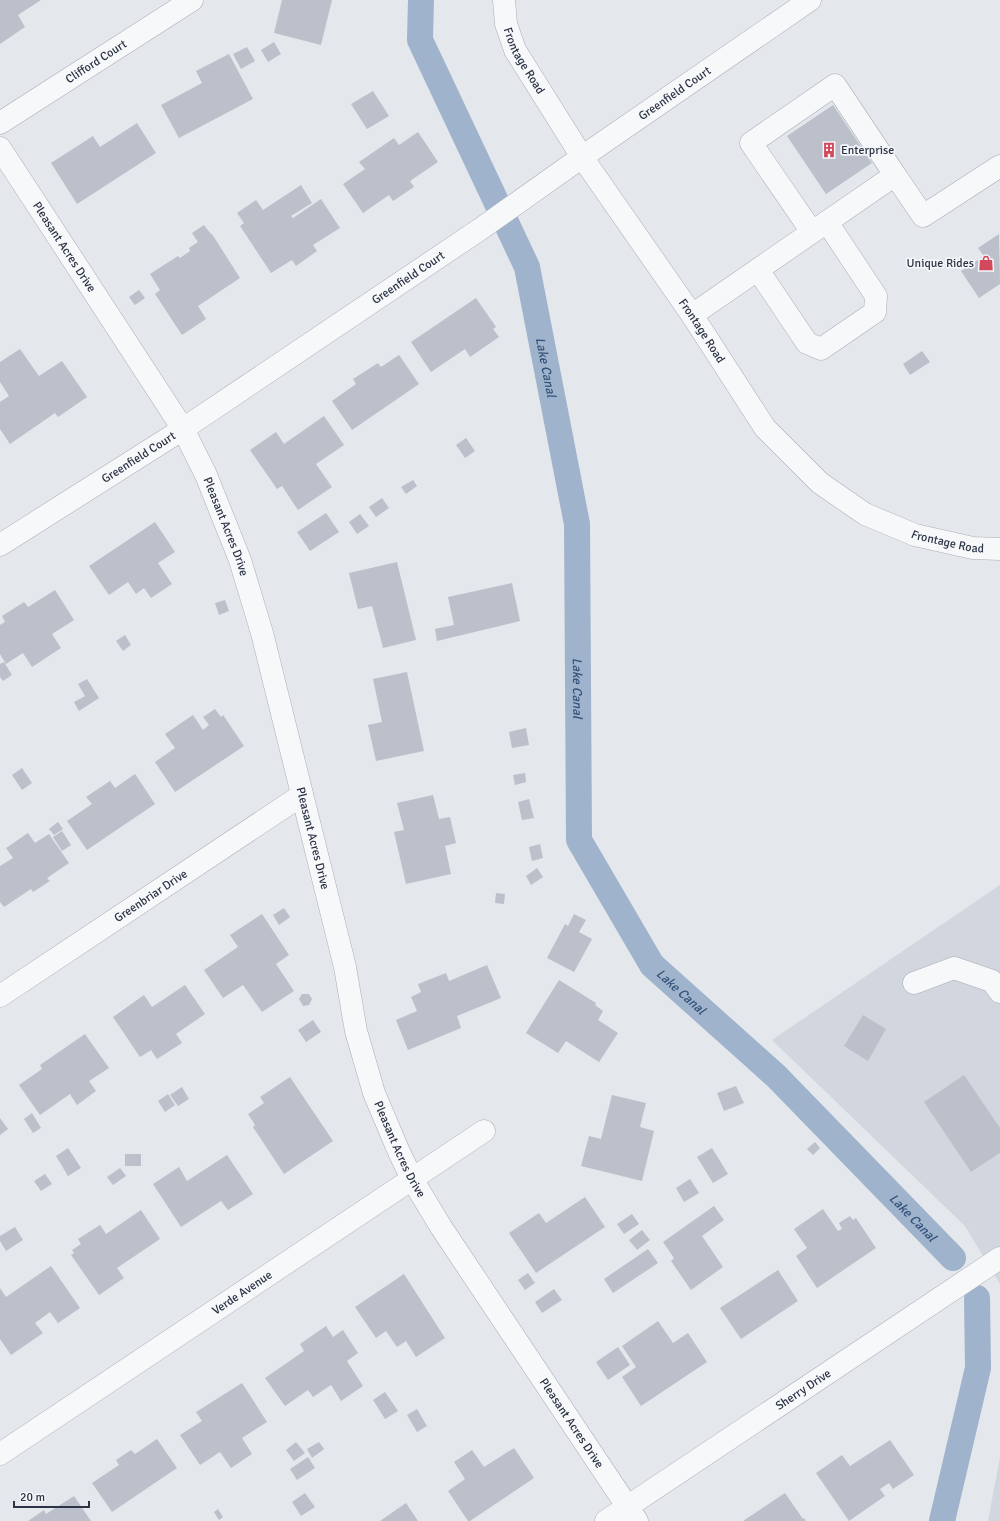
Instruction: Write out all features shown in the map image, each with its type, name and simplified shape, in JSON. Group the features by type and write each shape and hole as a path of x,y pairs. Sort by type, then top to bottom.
{"street":[{"name":"Clifford Court","path":"0,123 192,0"},
{"name":"Frontage Road","path":"504,0 506,24 515,50 582,157 692,315 766,428 820,483 865,514 915,535 974,548 1000,549"},
{"name":"Greenfield Court","path":"0,545 183,429 480,230 582,157 810,0"},
{"path":"758,270 807,343 821,349 875,312 876,296 751,143 835,85 923,216 1000,166"},
{"name":"Pleasant Acres Drive","path":"0,148 183,429 206,475 240,560 262,633 345,967 356,1031 374,1093 399,1152 412,1179 441,1227 632,1514"},
{"path":"692,315 896,174"},
{"name":"Greenbriar Drive","path":"0,996 302,795"},
{"path":"914,983 954,968 992,981 1000,992"},
{"name":"Verde Avenue","path":"0,1454 484,1131"},
{"name":"Sherry Drive","path":"606,1521 632,1514 1000,1258"}],"shaded area":[{"path":"1000,885 1000,1284 965,1226 772,1040"},
{"path":"1000,1457 1000,1521 988,1521"}],"building":[{"path":"0,0 41,0 18,15 25,27 0,44"},
{"path":"282,0 332,0 321,45 274,33"},
{"path":"274,42 281,54 268,62 261,50"},
{"path":"247,47 255,61 241,69 233,54"},
{"path":"229,54 253,99 179,138 161,105 202,83 196,71"},
{"path":"373,91 389,116 367,129 351,104"},
{"name":"Enterprise","path":"833,105 872,163 826,194 787,136"},
{"path":"137,123 156,153 77,204 51,163 93,136 100,147"},
{"path":"418,132 438,162 410,181 414,187 393,201 389,195 363,213 343,184 365,169 359,162 394,138 399,145"},
{"path":"301,185 312,203 291,216 293,218 321,199 340,228 313,245 317,251 296,266 292,260 271,273 240,226 244,223 237,213 256,200 263,210"},
{"path":"204,225 212,234 240,278 198,306 206,319 182,335 155,294 160,290 150,274 178,256 180,258 190,251 189,248 198,242 192,233"},
{"name":"Unique Rides","path":"999,234 1000,284 979,298 961,271 984,256 978,248"},
{"path":"139,290 145,298 135,305 129,297"},
{"path":"476,298 496,327 493,329 499,337 470,357 465,349 431,372 411,342"},
{"path":"20,349 39,376 62,361 87,397 58,417 55,413 10,444 0,429 0,402 9,396 0,382 0,362"},
{"path":"922,351 930,362 910,375 903,364"},
{"path":"399,355 419,384 352,430 332,401 356,384 353,379 378,363 381,367"},
{"path":"324,416 344,445 316,464 332,487 298,510 282,486 277,489 250,450 276,432 284,444"},
{"path":"466,438 475,451 465,458 456,445"},
{"path":"413,480 417,486 406,494 401,487"},
{"path":"382,498 389,508 376,517 369,507"},
{"path":"326,513 339,532 310,551 297,532"},
{"path":"360,514 369,526 357,534 349,522"},
{"path":"155,522 175,552 158,563 172,584 151,598 144,588 136,594 128,582 109,595 89,566"},
{"path":"397,562 416,640 383,648 372,606 358,609 349,573"},
{"path":"512,583 520,621 437,641 435,629 454,625 448,597"},
{"path":"55,590 74,620 52,634 61,648 32,667 23,653 6,664 0,654 0,625 5,622 2,616 24,602 28,607"},
{"path":"225,600 229,611 219,615 215,603"},
{"path":"125,635 131,645 123,651 116,641"},
{"path":"4,662 12,675 3,681 0,677 0,664"},
{"path":"407,672 424,751 376,761 368,725 382,722 373,679"},
{"path":"87,679 99,698 79,711 74,702 85,696 78,684"},
{"path":"215,709 221,717 223,715 244,746 175,792 155,762 175,748 165,734 193,715 203,730 209,725 203,717"},
{"path":"526,728 529,745 512,748 509,732"},
{"path":"22,768 32,783 22,790 12,775"},
{"path":"525,773 526,782 515,785 513,775"},
{"path":"135,774 155,804 87,850 67,821 92,804 86,797 110,781 115,788"},
{"path":"433,795 439,819 450,817 456,843 445,846 451,874 406,884 394,832 404,830 397,803"},
{"path":"529,799 534,818 522,820 518,802"},
{"path":"58,822 63,829 54,835 49,829"},
{"path":"62,831 71,845 62,851 53,837"},
{"path":"28,833 35,843 49,834 69,863 47,878 50,881 33,892 31,889 4,907 0,902 0,866 13,858 6,848"},
{"path":"540,844 543,858 532,861 529,847"},
{"path":"537,868 543,877 531,885 526,876"},
{"path":"496,893 505,894 504,904 495,903"},
{"path":"284,908 290,917 279,925 273,915"},
{"path":"262,914 289,955 276,964 294,991 262,1012 243,985 223,998 204,970 238,947 230,935"},
{"path":"574,914 586,920 579,932 592,939 574,972 547,958 565,924 568,926"},
{"path":"487,965 501,998 457,1016 461,1028 408,1050 396,1020 417,1011 411,997 421,992 418,984 446,973 449,981"},
{"path":"559,980 596,1003 595,1005 603,1011 598,1020 618,1033 599,1062 566,1041 558,1053 526,1033"},
{"path":"185,985 205,1014 176,1034 182,1043 157,1059 151,1050 140,1057 113,1017 144,995 152,1007"},
{"path":"302,994 309,994 312,999 309,1005 303,1006 299,999"},
{"path":"863,1015 886,1029 868,1061 844,1046"},
{"path":"313,1020 321,1032 306,1042 298,1030"},
{"path":"85,1034 109,1068 89,1081 96,1091 77,1105 70,1094 40,1115 19,1085 42,1069 40,1065"},
{"path":"964,1075 1000,1128 1000,1153 971,1172 924,1102"},
{"path":"290,1077 333,1141 284,1174 253,1127 255,1125 248,1114 264,1103 260,1097"},
{"path":"736,1086 744,1103 724,1111 717,1093"},
{"path":"182,1087 189,1099 178,1106 170,1095"},
{"path":"168,1094 175,1105 165,1112 158,1101"},
{"path":"612,1095 646,1103 640,1127 654,1131 642,1181 581,1166 589,1136 601,1139"},
{"path":"32,1113 41,1128 33,1133 24,1119"},
{"path":"0,1118 8,1129 0,1135"},
{"path":"815,1142 820,1148 813,1155 807,1149"},
{"path":"68,1148 81,1168 68,1176 56,1156"},
{"path":"712,1148 728,1174 713,1183 697,1157"},
{"path":"125,1154 141,1154 141,1166 125,1166"},
{"path":"227,1155 253,1194 228,1210 221,1201 181,1227 153,1184 179,1167 187,1181"},
{"path":"120,1168 126,1176 113,1185 107,1177"},
{"path":"45,1174 52,1184 41,1191 34,1181"},
{"path":"690,1179 699,1193 684,1202 676,1188"},
{"path":"585,1197 605,1227 536,1273 509,1233 539,1213 546,1223"},
{"path":"714,1206 724,1220 702,1236 723,1267 691,1290 671,1261 674,1258 663,1242"},
{"path":"823,1209 838,1231 842,1229 839,1223 850,1216 853,1220 856,1218 876,1248 817,1288 796,1256 807,1248 794,1229"},
{"path":"141,1210 160,1239 117,1268 124,1278 99,1295 71,1255 74,1253 72,1250 81,1244 78,1239 100,1225 106,1234"},
{"path":"632,1214 639,1224 624,1234 617,1224"},
{"path":"15,1227 23,1240 6,1251 0,1241 0,1236"},
{"path":"642,1230 650,1240 637,1250 629,1240"},
{"path":"648,1249 658,1263 613,1293 604,1279"},
{"path":"51,1266 80,1308 58,1323 50,1312 35,1323 43,1333 11,1355 0,1339 0,1288 6,1297"},
{"path":"778,1270 798,1301 741,1339 720,1308"},
{"path":"528,1273 535,1283 525,1290 518,1280"},
{"path":"404,1274 445,1338 416,1357 406,1341 397,1347 386,1331 376,1338 355,1307"},
{"path":"554,1289 562,1300 542,1313 535,1302"},
{"path":"658,1321 673,1343 688,1333 707,1362 641,1406 622,1377 636,1367 622,1346"},
{"path":"326,1326 333,1337 343,1330 358,1353 347,1361 363,1386 341,1401 331,1385 313,1397 308,1390 285,1406 265,1378 304,1351 300,1344"},
{"path":"618,1347 630,1365 608,1380 596,1362"},
{"path":"242,1383 267,1422 242,1438 252,1454 231,1468 220,1452 200,1465 180,1435 202,1421 196,1412"},
{"path":"385,1392 398,1411 385,1419 373,1400"},
{"path":"417,1409 427,1426 417,1432 407,1415"},
{"path":"157,1439 177,1468 112,1512 92,1483 119,1465 116,1460 131,1450 135,1454"},
{"path":"890,1440 914,1475 893,1489 889,1483 880,1489 885,1496 849,1521 816,1473 842,1455 850,1466"},
{"path":"296,1442 305,1453 294,1461 286,1450"},
{"path":"319,1442 324,1449 312,1458 307,1449"},
{"path":"514,1448 534,1478 468,1521 448,1491 465,1479 454,1462 472,1450 484,1467"},
{"path":"308,1457 315,1468 297,1480 290,1469"},
{"path":"305,1493 315,1507 301,1516 292,1502"},
{"path":"785,1493 806,1521 743,1521"},
{"path":"74,1496 91,1521 28,1521 44,1510 46,1514"},
{"path":"406,1503 418,1521 380,1521"},
{"path":"218,1509 223,1517 219,1520 214,1512"}],"waterway":[{"name":"Lake Canal","path":"421,0 420,40 527,267 577,524 579,840 652,965 776,1076 953,1258"},
{"name":"Lake Canal","path":"942,1521 978,1368 977,1298"}],"place":[{"name":"Enterprise","path":"829,150"},
{"name":"Unique Rides","path":"986,263"}]}
